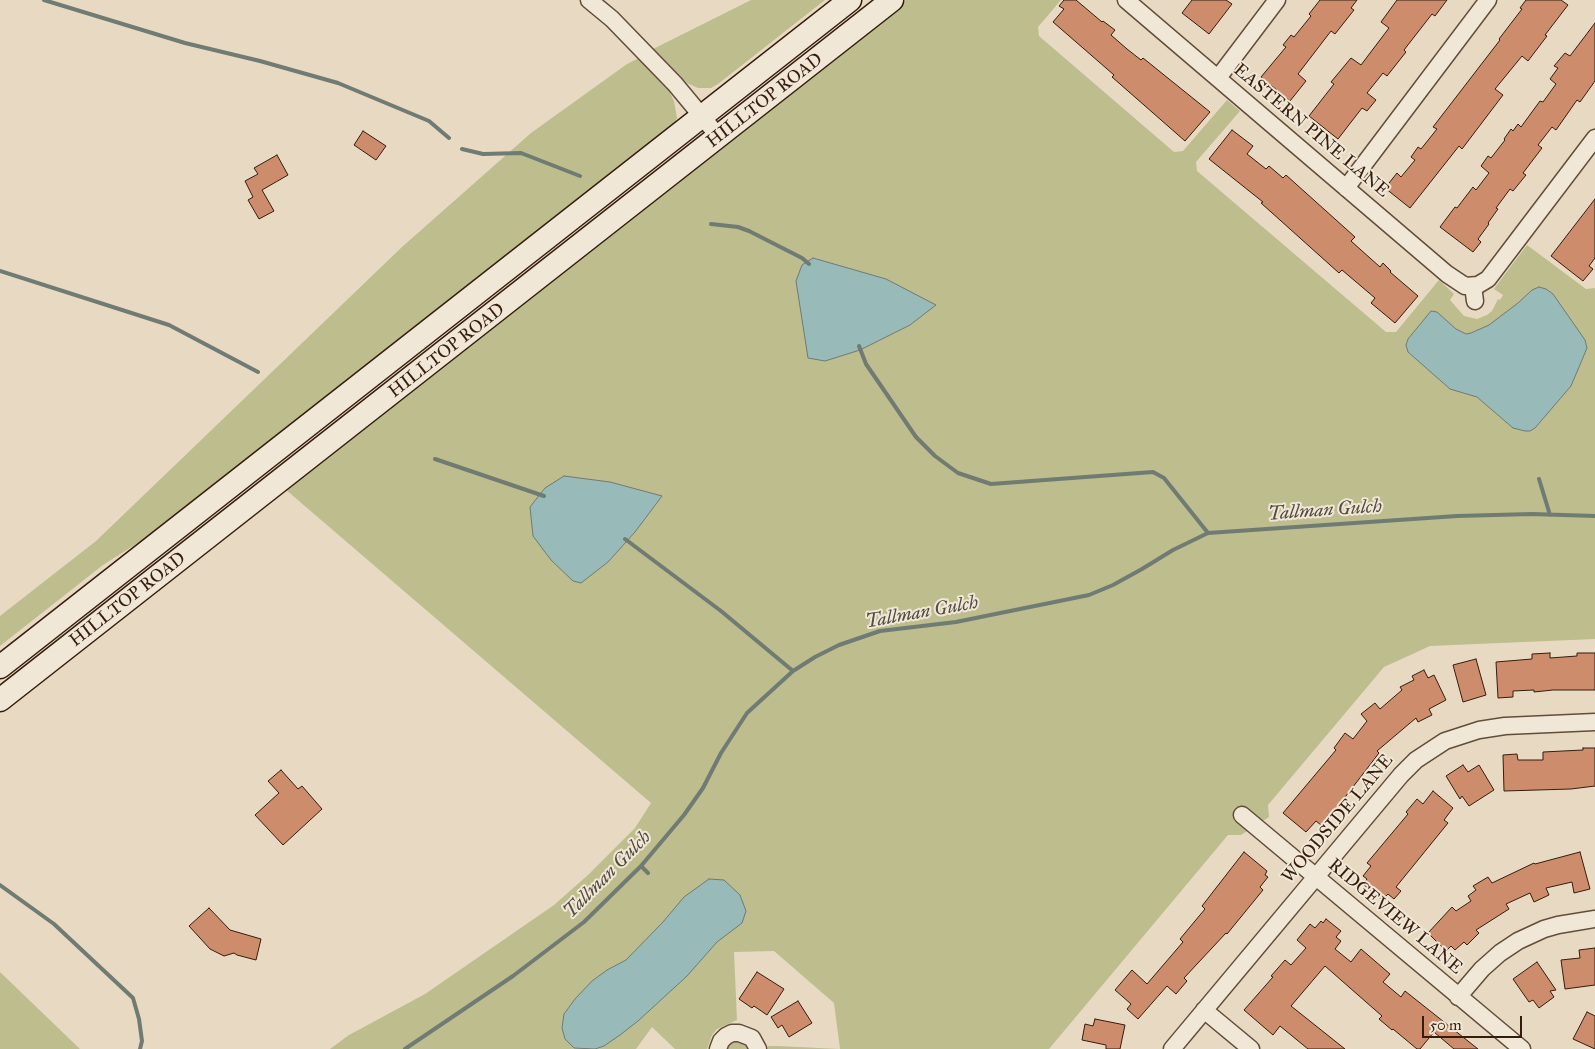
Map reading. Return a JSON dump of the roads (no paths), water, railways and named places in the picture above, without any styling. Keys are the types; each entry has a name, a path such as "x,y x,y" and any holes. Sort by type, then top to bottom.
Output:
{"main road":[{"name":"HILLTOP ROAD","path":"0,667 850,0"},
{"name":"HILLTOP ROAD","path":"0,700 892,0"}],"street":[{"path":"589,0 612,19 685,95 719,137"},
{"name":"EASTERN PINE LANE","path":"1126,0 1456,281 1474,293 1492,275 1595,138"},
{"path":"1218,78 1277,0"},
{"path":"1346,188 1488,0"},
{"name":"WOODSIDE LANE","path":"1172,1049 1408,766 1438,745 1462,735 1499,727 1595,722"},
{"name":"RIDGEVIEW LANE","path":"1242,815 1522,1049"},
{"path":"1458,997 1482,969 1500,953 1518,941 1558,925 1595,919"},
{"path":"1204,1010 1251,1049"},
{"path":"718,1049 721,1041 726,1036 739,1033 752,1038 758,1049"}],"water":[{"path":"813,258 886,279 936,305 910,325 860,350 825,361 808,358 796,281 802,265"},
{"path":"1539,287 1553,294 1585,340 1587,348 1571,386 1535,428 1530,431 1513,428 1477,397 1450,389 1408,352 1406,345 1408,339 1431,311 1437,312 1456,329 1466,334 1471,333 1489,325 1532,290"},
{"path":"564,476 610,482 662,496 635,532 608,562 581,583 573,581 551,560 533,536 530,507 545,488"},
{"path":"709,879 724,880 740,895 746,911 742,923 717,942 687,976 620,1035 604,1046 595,1049 574,1048 565,1039 562,1028 564,1014 575,999 592,981 626,960 684,897"}],"waterway":[{"path":"44,0 185,43 260,61 338,83 429,121 449,138"},
{"path":"462,149 483,154 521,153 580,176"},
{"path":"711,224 738,227 749,231 802,258 809,264"},
{"path":"0,271 169,325 258,372"},
{"path":"859,346 866,364 916,437 935,456 958,473 991,484 1153,472 1164,478 1208,533"},
{"path":"435,459 544,496"},
{"path":"1539,479 1550,515"},
{"name":"Tallman Gulch","path":"405,1049 513,976 584,922 641,866 684,815 703,788 721,753 747,713 793,671 839,645 880,631 956,622 1089,595 1113,585 1173,550 1208,533 1457,516 1532,514 1595,516"},
{"path":"625,539 721,611 793,671"},
{"path":"641,866 648,873"},
{"path":"0,885 54,924 133,998 139,1019 142,1041 140,1049"}]}
